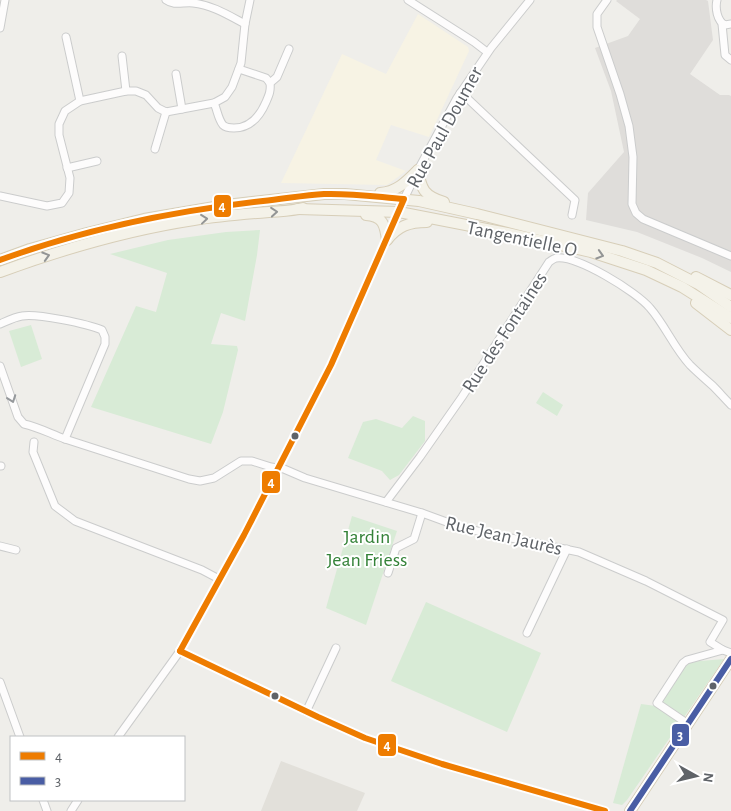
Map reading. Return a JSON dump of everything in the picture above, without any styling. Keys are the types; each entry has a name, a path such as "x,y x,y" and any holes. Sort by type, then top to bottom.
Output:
{"main road":[{"path":"0,260 30,249 144,219 226,206 324,194 388,193 400,186 418,170"},
{"path":"418,170 420,183 430,196 511,223"},
{"name":"Tangentielle O","path":"345,194 404,199 477,214 622,251 657,263 698,284 731,307"},
{"path":"0,272 73,247 103,239 195,220 298,209 318,205 395,206 404,199"},
{"path":"398,212 408,206 463,215 477,214"},
{"path":"298,209 375,216 383,224 387,240"},
{"name":"Tangentielle O","path":"298,209 398,212 507,233 590,252 646,270 664,278 731,318"},
{"path":"387,240 392,234 414,222 445,222"},
{"path":"657,263 712,284 731,295"},
{"path":"664,278 731,330"},
{"path":"630,811 731,659"}],"street":[{"path":"0,28 5,0"},
{"path":"166,0 171,4 192,3 211,6 246,24"},
{"path":"0,196 47,206 62,203 69,193 70,178 59,135 59,124 65,111 80,101 136,90 146,95 158,108 166,112 214,102 225,96 232,87 239,69 250,0"},
{"path":"408,0 487,52"},
{"name":"Rue Paul Doumer","path":"119,736 180,651 244,535 331,365 418,170 460,93 487,52 530,0"},
{"path":"607,0 597,14 597,27 629,126 633,158 632,204 636,213 643,219 731,256"},
{"path":"717,0 716,6 719,20 722,24 725,55 731,60"},
{"path":"722,24 731,24"},
{"path":"66,38 80,101"},
{"path":"270,83 277,77 289,49"},
{"path":"122,56 126,91"},
{"path":"214,102 222,124 226,127 241,127 250,124 261,113 271,90 270,83 266,78 239,69"},
{"path":"176,74 182,109"},
{"path":"460,93 575,200 572,215"},
{"path":"155,149 166,112"},
{"path":"67,168 97,161"},
{"name":"Rue des Fontaines","path":"386,502 462,397 549,262 557,258 582,264 596,270 626,288 646,303 660,320 677,349 731,405"},
{"path":"0,324 22,316 34,315 93,326 102,330 105,344 65,439"},
{"name":"Rue Jean Jaurès","path":"0,366 18,417 24,424 189,479 200,481 214,478 241,461 252,461 271,468 284,469 305,478 422,513 463,528 579,552 646,580 723,620 710,642 723,650"},
{"path":"34,442 33,452 55,506 75,521 180,561 219,579"},
{"path":"388,573 396,548 414,539 422,513"},
{"path":"0,546 16,550"},
{"path":"527,634 567,549"},
{"path":"306,712 336,648"},
{"path":"688,724 657,703 683,663 687,660 723,650 731,659"},
{"path":"180,651 364,738 442,764 605,811"},
{"path":"0,682 20,736"}],"shaded area":[{"path":"617,0 708,1 713,40 690,74 720,95 731,96 731,272 702,258 637,232 586,220 588,193 624,152 611,91 595,48 628,36 640,19"},
{"path":"418,14 468,47 469,51 429,137 391,125 376,160 406,171 387,185 281,183 342,54 386,74"},
{"path":"281,761 365,793 357,811 261,811"}],"green space":[{"path":"260,230 245,321 221,313 211,344 237,346 238,350 223,412 211,444 91,407 136,306 156,312 167,273 110,254 168,240 226,232"},
{"path":"31,325 42,359 21,367 9,331"},
{"path":"543,392 563,405 557,416 536,403"},
{"path":"413,416 425,421 425,441 399,475 390,480 382,471 348,458 363,422 376,419 402,428"},
{"name":"Jardin Jean Friess","path":"352,516 397,531 366,625 326,608"},
{"path":"426,602 541,653 507,732 391,681"},
{"path":"724,659 627,800 622,805 613,803 641,704 656,706 688,662"}],"transit line":[{"name":"4","path":"0,260 97,230 196,210 324,194 404,199 331,365 244,535 180,651"},
{"name":"4","path":"180,651 365,738 442,764 605,811"},
{"name":"3","path":"630,811 731,659"}]}
